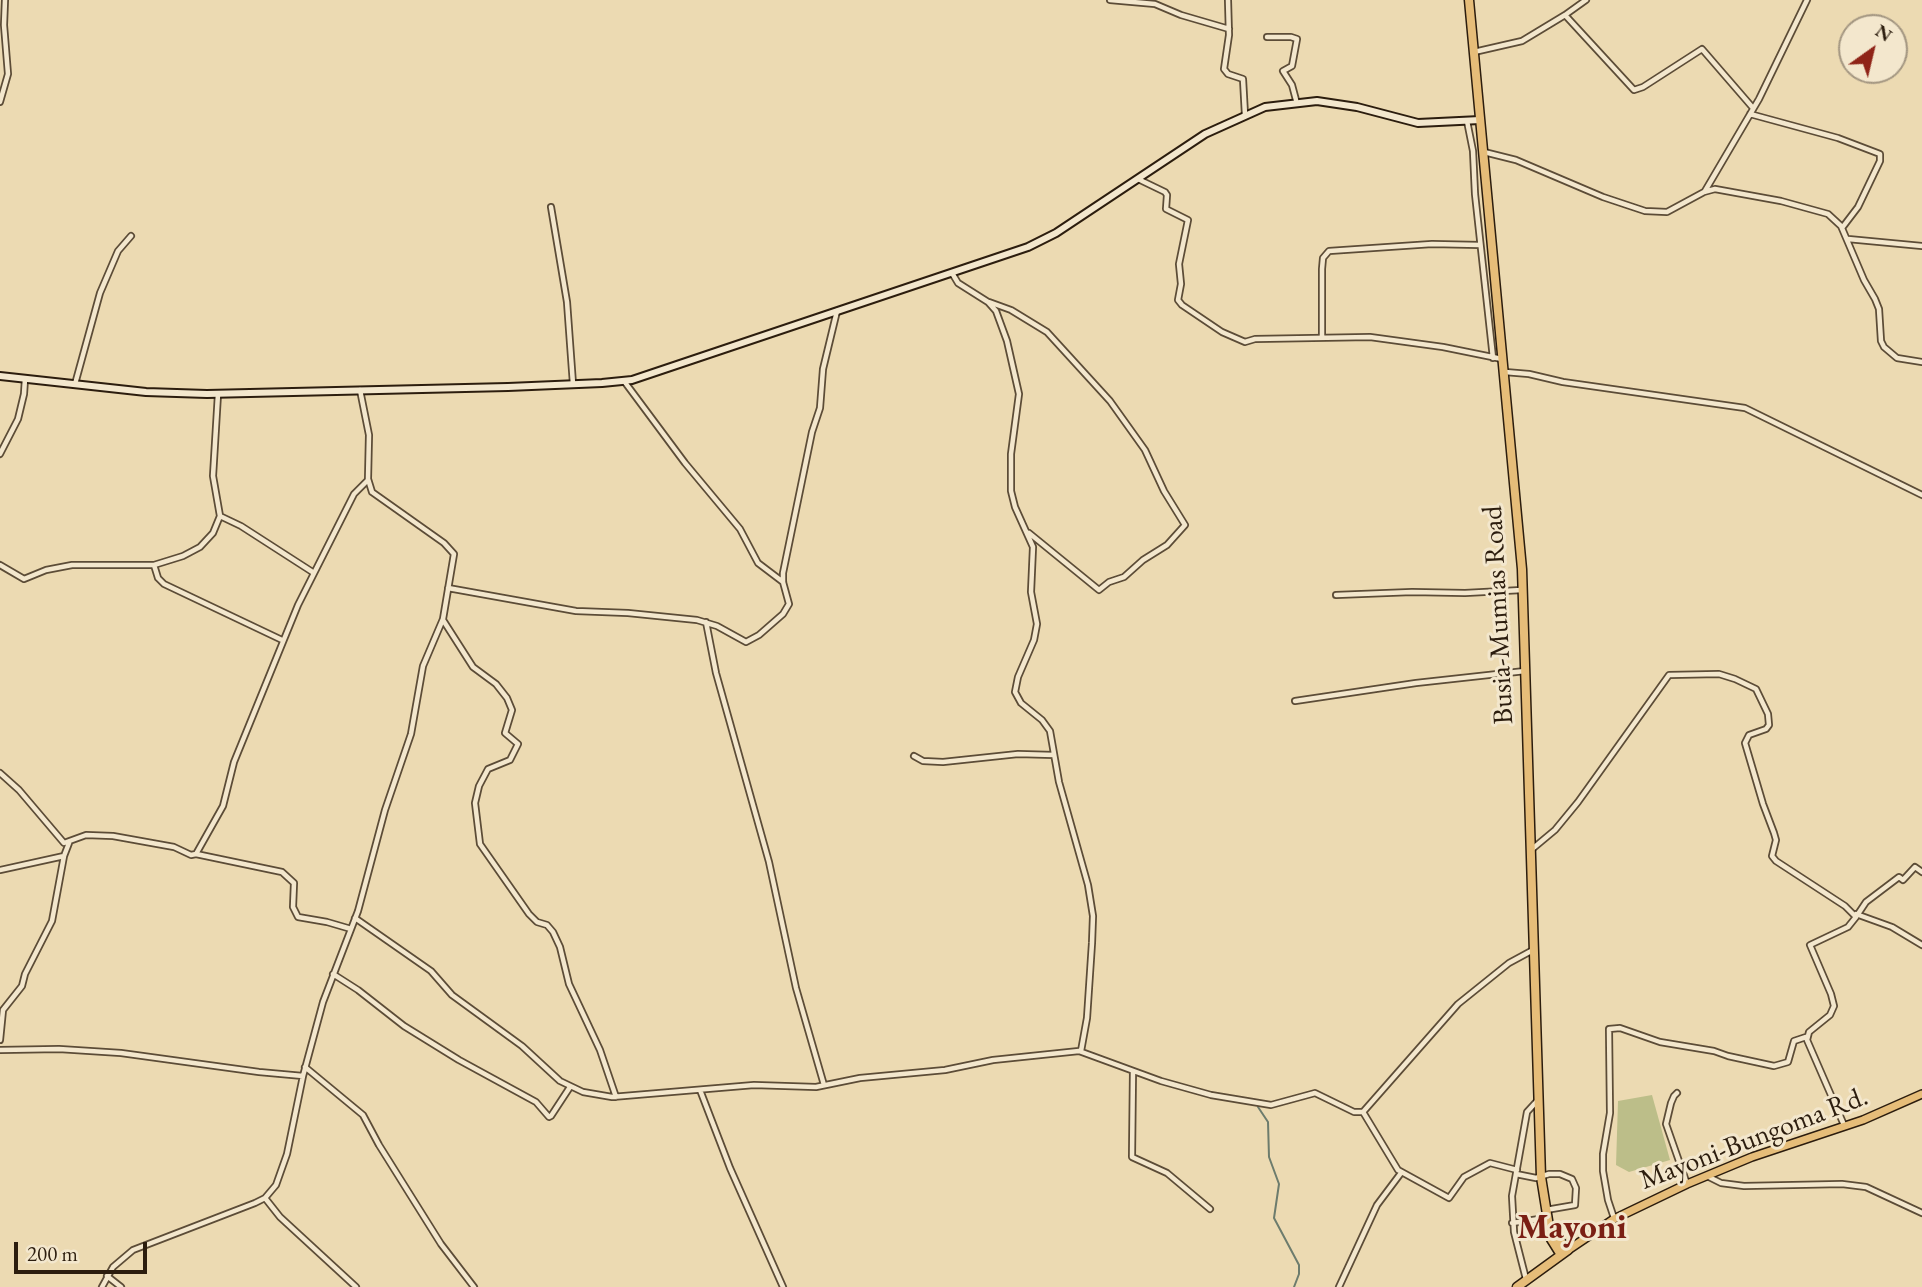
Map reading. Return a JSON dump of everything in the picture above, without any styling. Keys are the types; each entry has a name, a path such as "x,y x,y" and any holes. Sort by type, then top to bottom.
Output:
{"highway":[{"name":"Busia-Mumias Road","path":"1469,0 1523,589 1541,1177 1552,1243 1545,1266"},
{"name":"Busia-Mumias Road","path":"1549,1228 1564,1253"},
{"name":"Busia-Mumias Road","path":"1552,1243 1564,1253"},
{"path":"1517,1287 1564,1253"}],"main road":[{"name":"Mayoni-Bungoma Rd.","path":"1564,1253 1614,1219 1706,1175 1845,1126 1922,1094"}],"street":[{"path":"0,102 8,74 5,0"},
{"path":"1110,0 1155,4 1229,29"},
{"path":"1228,0 1229,29 1224,69 1228,74 1243,79 1245,115"},
{"path":"1474,53 1522,41 1586,0"},
{"path":"1704,192 1752,111 1807,0"},
{"path":"1565,15 1634,90 1702,49 1752,111 1880,154 1880,161 1858,207 1842,228"},
{"path":"1267,37 1297,39 1292,66 1283,71 1292,85 1296,100"},
{"path":"0,376 146,391 218,394 624,381 656,373 1042,241 1205,134 1273,105 1317,101 1357,107 1418,122 1480,120"},
{"path":"1467,121 1493,358"},
{"path":"1483,152 1516,160 1602,197 1645,211 1667,212 1704,192 1725,189 1805,206 1828,214 1842,228 1848,239 1877,304 1882,344 1897,358 1922,362"},
{"path":"1136,178 1165,192 1166,209 1188,220 1179,264 1181,284 1178,298 1182,305 1214,329 1241,341 1370,337 1443,347 1502,360"},
{"path":"1475,194 1487,193"},
{"path":"551,207 567,302 573,384"},
{"path":"75,384 100,293 118,251 131,236"},
{"path":"1848,239 1922,246"},
{"path":"1322,337 1322,269 1323,258 1329,251 1432,244 1480,245"},
{"path":"952,273 958,283 988,302 1011,310 1047,332 1110,401 1145,450 1164,491 1185,525 1167,545 1143,560 1124,577 1109,582 1099,590 1027,531"},
{"path":"988,302 998,314 1003,326 1019,394 1011,454 1011,494 1034,552 1031,592 1037,615 1037,629 1018,677 1015,692 1021,703 1049,727 1059,782 1085,870 1093,916 1087,1018 1081,1051"},
{"path":"449,588 576,611 628,613 706,622 750,641 775,622 788,606 789,599 783,582 807,457 820,408 823,369 837,311"},
{"path":"1504,372 1739,406 1922,495"},
{"path":"0,454 18,419 24,394 24,379"},
{"path":"624,381 685,463 740,529 758,563 783,582"},
{"path":"102,1287 123,1256 140,1246 265,1198 276,1185 287,1154 305,1067 333,974 355,918 385,810 411,734 424,660 443,619 453,551 374,494 369,479 369,435 360,389"},
{"path":"0,565 22,579 46,570 72,565 154,565 183,556 200,547 213,533 220,516 214,476 218,394"},
{"path":"196,854 223,806 234,762 282,640 354,494 369,479"},
{"path":"220,516 241,526 314,573"},
{"path":"154,565 158,578 164,584 282,640"},
{"path":"1336,595 1465,593 1523,589"},
{"path":"443,619 473,667 496,684 508,698 512,710 505,733 519,745 510,760 488,769 479,786 475,803 480,844 524,909 534,920 548,926 557,938 569,984 600,1050 616,1097"},
{"path":"706,622 716,673 769,862 796,988 825,1085"},
{"path":"1294,701 1416,683 1526,671"},
{"path":"1530,851 1555,830 1574,807 1669,676 1719,674 1756,689 1768,714 1769,727 1749,735 1745,742 1776,840 1772,856 1856,914 1892,927 1922,945"},
{"path":"914,756 923,761 943,762 1018,754 1054,755"},
{"path":"0,773 19,790 64,843 86,835 113,835 174,847 191,855 282,872 294,883 293,907 298,917 351,929"},
{"path":"0,1040 3,1010 22,986 25,974 54,916 64,856 69,842"},
{"path":"0,870 64,856"},
{"path":"1614,1219 1603,1171 1610,1113 1609,1029 1620,1028 1660,1042 1714,1051 1774,1066 1786,1063 1791,1058 1794,1041 1806,1037 1830,1015 1834,1006 1832,994 1810,945 1848,927 1855,921 1856,914 1866,902 1899,877 1903,880 1915,867 1922,872"},
{"path":"355,918 422,963 462,1004 513,1039 554,1077 570,1087 594,1095 616,1097 754,1085 825,1085 860,1078 944,1070 986,1060 1081,1051 1180,1087 1261,1104 1285,1102 1309,1093 1319,1093 1351,1111 1363,1112"},
{"path":"1363,1112 1458,1004 1509,962 1533,950"},
{"path":"333,974 404,1026 458,1060 536,1102 549,1116 570,1087"},
{"path":"1806,1037 1845,1126"},
{"path":"0,1050 59,1049 121,1053 303,1076"},
{"path":"305,1067 365,1117 379,1145 441,1244 474,1287"},
{"path":"1133,1071 1132,1157 1167,1173 1210,1209"},
{"path":"700,1090 730,1168 783,1287"},
{"path":"1677,1093 1671,1103 1666,1124 1687,1184"},
{"path":"1526,1280 1512,1223 1512,1196 1527,1112 1538,1100"},
{"path":"1363,1112 1401,1173 1449,1198 1464,1177 1490,1163 1532,1178 1554,1174 1572,1179 1576,1188 1576,1202 1573,1207 1512,1223"},
{"path":"1339,1287 1377,1205 1401,1173"},
{"path":"1706,1175 1721,1183 1744,1186 1842,1184 1866,1187 1922,1213"},
{"path":"265,1198 280,1217 356,1287"},
{"path":"107,1276 121,1287"}],"green space":[{"path":"1652,1095 1670,1160 1629,1172 1616,1165 1618,1101"}],"waterway":[{"path":"1258,1107 1268,1122 1269,1157 1279,1184 1274,1218 1299,1265 1294,1287"}],"district":[{"name":"Mayoni","path":"1572,1228"}]}
